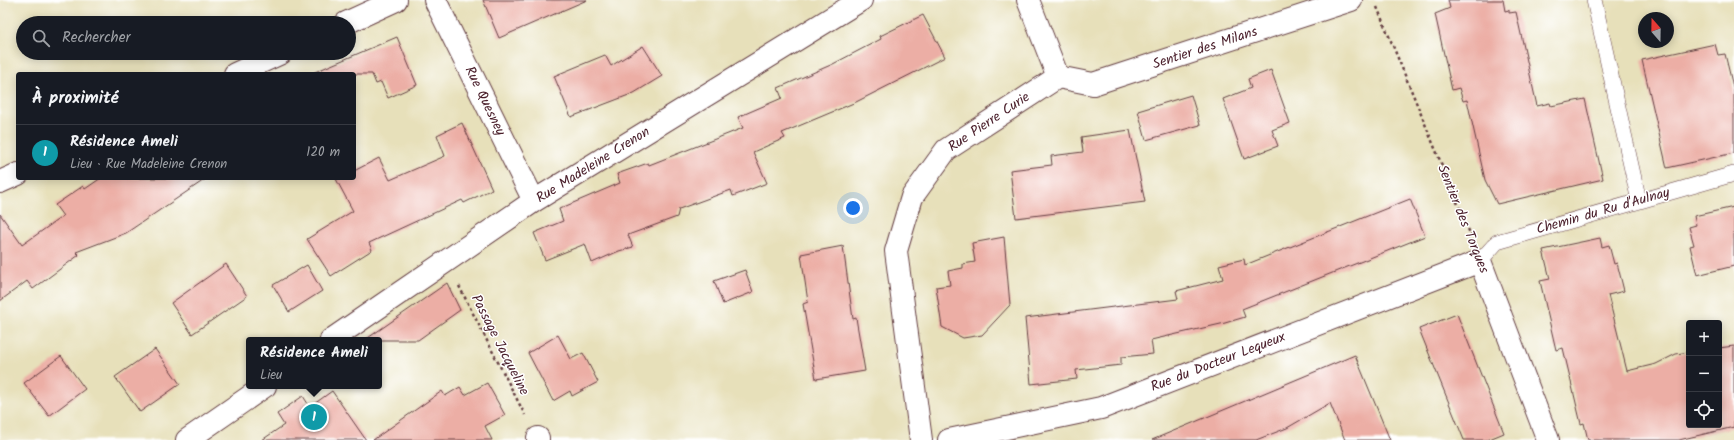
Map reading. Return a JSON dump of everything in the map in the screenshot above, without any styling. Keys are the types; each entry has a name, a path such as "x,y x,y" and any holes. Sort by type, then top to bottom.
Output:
{"street":[{"path":"356,18 396,0"},
{"name":"Rue Quesney","path":"435,0 534,201"},
{"name":"Rue Madeleine Crenon","path":"335,337 534,201 861,0"},
{"path":"1028,0 1058,77"},
{"name":"Sentier des Milans","path":"1058,77 1094,84 1351,0"},
{"path":"239,72 265,60"},
{"name":"Rue Pierre Curie","path":"921,440 896,251 912,197 946,150 1058,77"},
{"path":"0,182 16,175"},
{"name":"Rue du Docteur Lequeux","path":"949,440 1100,408 1480,260"},
{"name":"Sentier des Torques","path":"1480,260 1548,440"},
{"path":"187,440 261,389"}],"lane":[{"path":"1594,0 1639,201"},
{"name":"Chemin du Ru d'Aulnay","path":"1480,260 1497,242 1734,174"}],"path":[{"name":"Sentier des Torques","path":"1374,0 1480,260"},
{"name":"Passage Jacqueline","path":"445,261 538,439"}],"building":[{"path":"483,0 587,0 499,38"},
{"path":"1448,0 1503,0 1505,11 1509,10 1509,13 1516,12 1537,106 1550,103 1551,106 1585,99 1603,179 1497,204 1485,180 1467,100 1463,101 1459,88 1452,90 1435,14 1450,8"},
{"path":"923,15 945,57 856,102 782,133 785,138 753,152 767,183 733,196 731,190 679,209 677,217 628,235 633,247 619,251 592,263 585,244 545,260 534,233 563,221 559,209 620,183 617,174 648,163 649,165 743,128 738,117 782,98 778,88 833,64 881,39 880,36"},
{"path":"397,37 417,85 388,98 381,82 376,84 372,74 356,74 356,72 315,72 343,60 356,60 356,54"},
{"path":"1715,44 1718,55 1725,54 1734,91 1734,153 1667,168 1642,60"},
{"path":"643,46 662,76 634,93 571,117 554,76 605,55 611,66"},
{"path":"1271,70 1290,123 1272,130 1278,146 1244,159 1223,99 1251,88 1248,79"},
{"path":"1191,95 1200,125 1146,140 1138,111"},
{"path":"462,123 492,189 464,203 462,200 369,243 372,250 331,276 307,239 353,211 337,180 356,180 356,170 379,158 390,180 445,156 437,135"},
{"path":"1130,130 1145,202 1016,218 1010,170 1052,165 1051,156 1083,152 1081,137"},
{"path":"98,180 204,180 126,233 76,252 79,255 33,289 27,281 0,301 0,214 22,245 63,216 55,205 83,186 85,189"},
{"path":"1410,199 1425,236 1242,309 1245,317 1151,340 1153,354 1121,357 1121,365 1076,370 1077,379 1031,384 1025,318 1178,299 1176,291 1223,279 1219,265 1244,259 1245,265"},
{"path":"1734,207 1734,266 1697,275 1690,246 1694,245 1689,227 1696,225 1694,216"},
{"path":"1004,237 1010,305 982,335 963,338 942,327 936,287 950,285 948,271 963,268 963,264 975,262 972,243"},
{"path":"1600,238 1602,247 1609,245 1614,264 1617,263 1624,291 1608,295 1627,371 1656,364 1676,354 1686,352 1686,428 1722,428 1722,348 1734,346 1734,427 1679,440 1588,440 1584,423 1581,424 1563,348 1556,350 1540,281 1550,279 1543,250"},
{"path":"843,246 853,319 856,318 865,371 816,379 803,304 808,302 801,254"},
{"path":"226,264 247,296 192,334 171,303"},
{"path":"307,265 322,291 289,312 273,285"},
{"path":"745,270 753,292 723,304 714,281"},
{"path":"447,283 460,310 418,340 382,340 382,337 369,337"},
{"path":"1457,314 1504,433 1487,440 1464,440 1419,329"},
{"path":"558,335 571,359 583,353 598,382 572,396 570,391 553,401 528,353"},
{"path":"155,349 180,384 140,412 115,377"},
{"path":"1355,355 1390,440 1345,440 1330,403 1287,428 1256,440 1152,440"},
{"path":"61,356 85,389 49,416 24,383"},
{"path":"487,383 505,415 485,426 492,440 373,440 442,391 445,396 460,387 465,395"},
{"path":"332,391 366,440 262,440 284,425 277,414 303,396 310,407"}],"place":[{"name":"Résidence Ameli","path":"314,417"}]}
